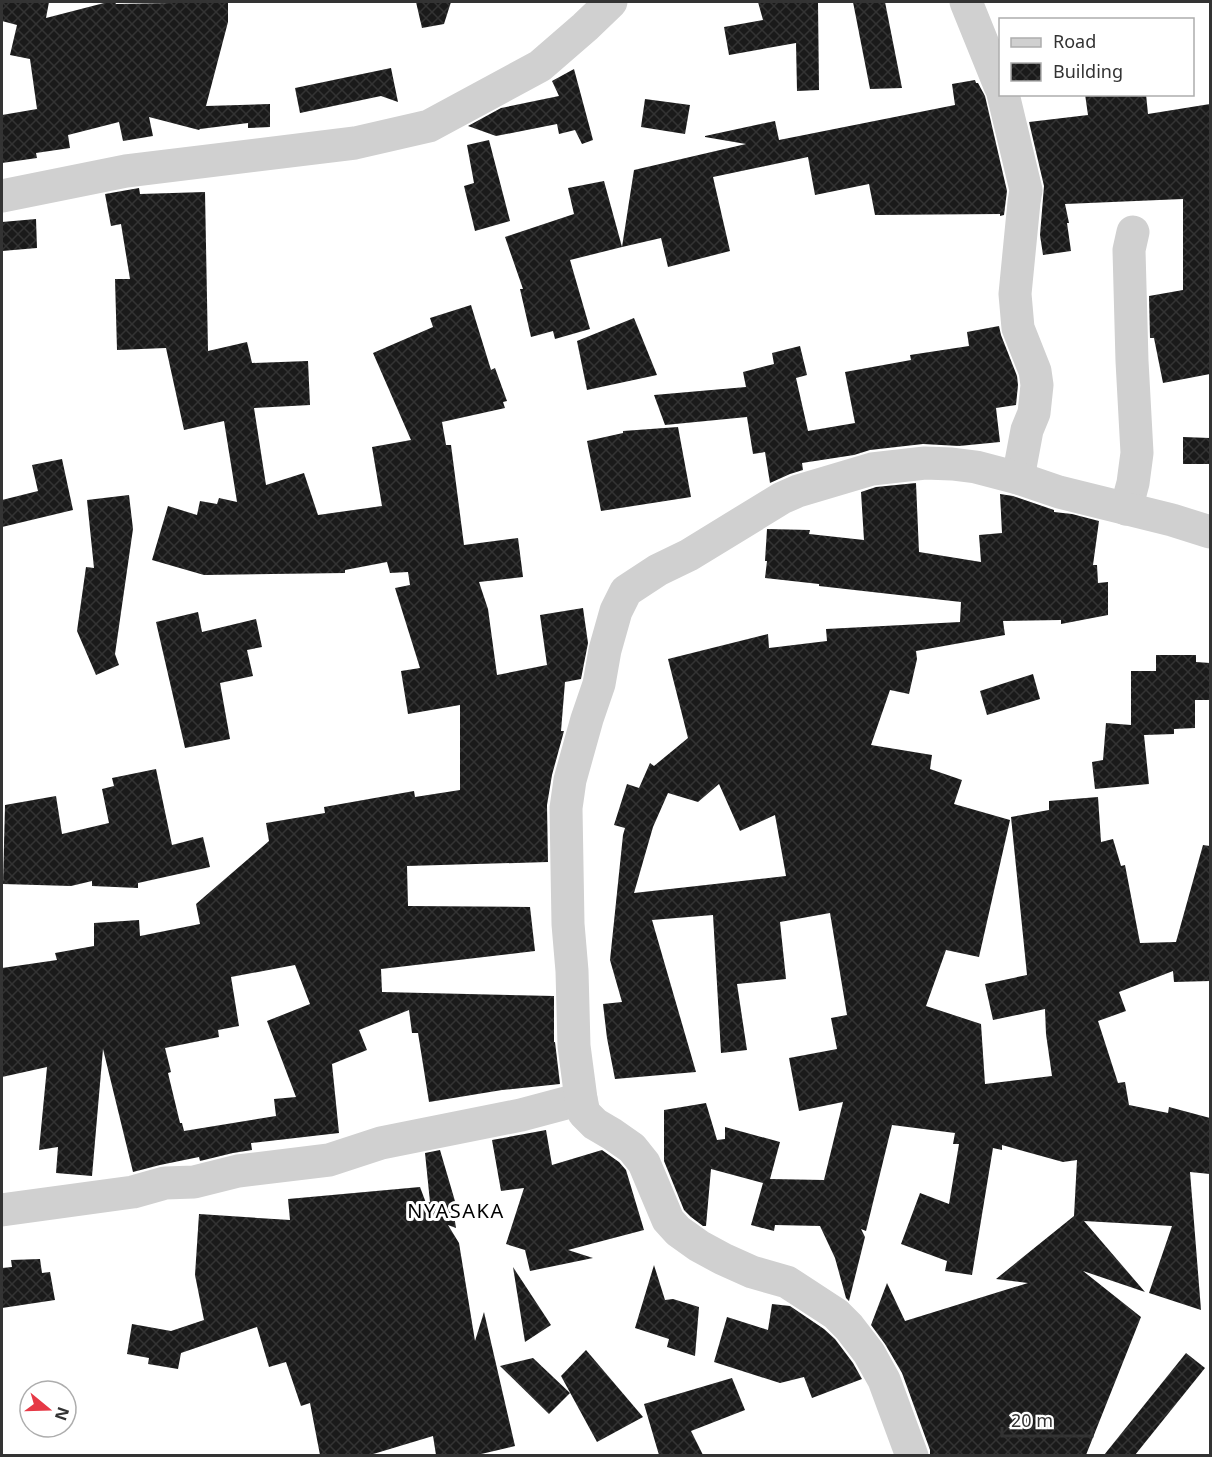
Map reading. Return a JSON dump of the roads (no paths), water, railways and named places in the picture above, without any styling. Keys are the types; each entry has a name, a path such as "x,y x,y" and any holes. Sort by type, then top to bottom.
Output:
{"street":[{"path":"2,196 126,171 356,143 429,126 540,66 611,2"},
{"path":"966,2 999,84"},
{"path":"1003,96 1026,190 1015,294 1018,328 1035,371 1037,386 1034,413 1027,430 1018,478"},
{"path":"1126,509 1134,483 1137,453 1129,250 1133,232"},
{"path":"912,1455 884,1380 869,1353 849,1327 836,1314 787,1282 752,1272 723,1260 678,1231 668,1220 645,1163 632,1148 595,1124 584,1113 574,1046 568,924 566,808 570,780 599,684 605,650 616,611 626,591 782,498 872,469 925,463 976,467 1059,492 1172,520 1210,532"},
{"path":"2,1210 133,1191 165,1183 194,1182 238,1171 329,1160 381,1143 521,1115 581,1099"}],"district":[{"name":"NYASAKA","path":"456,1210"}]}
